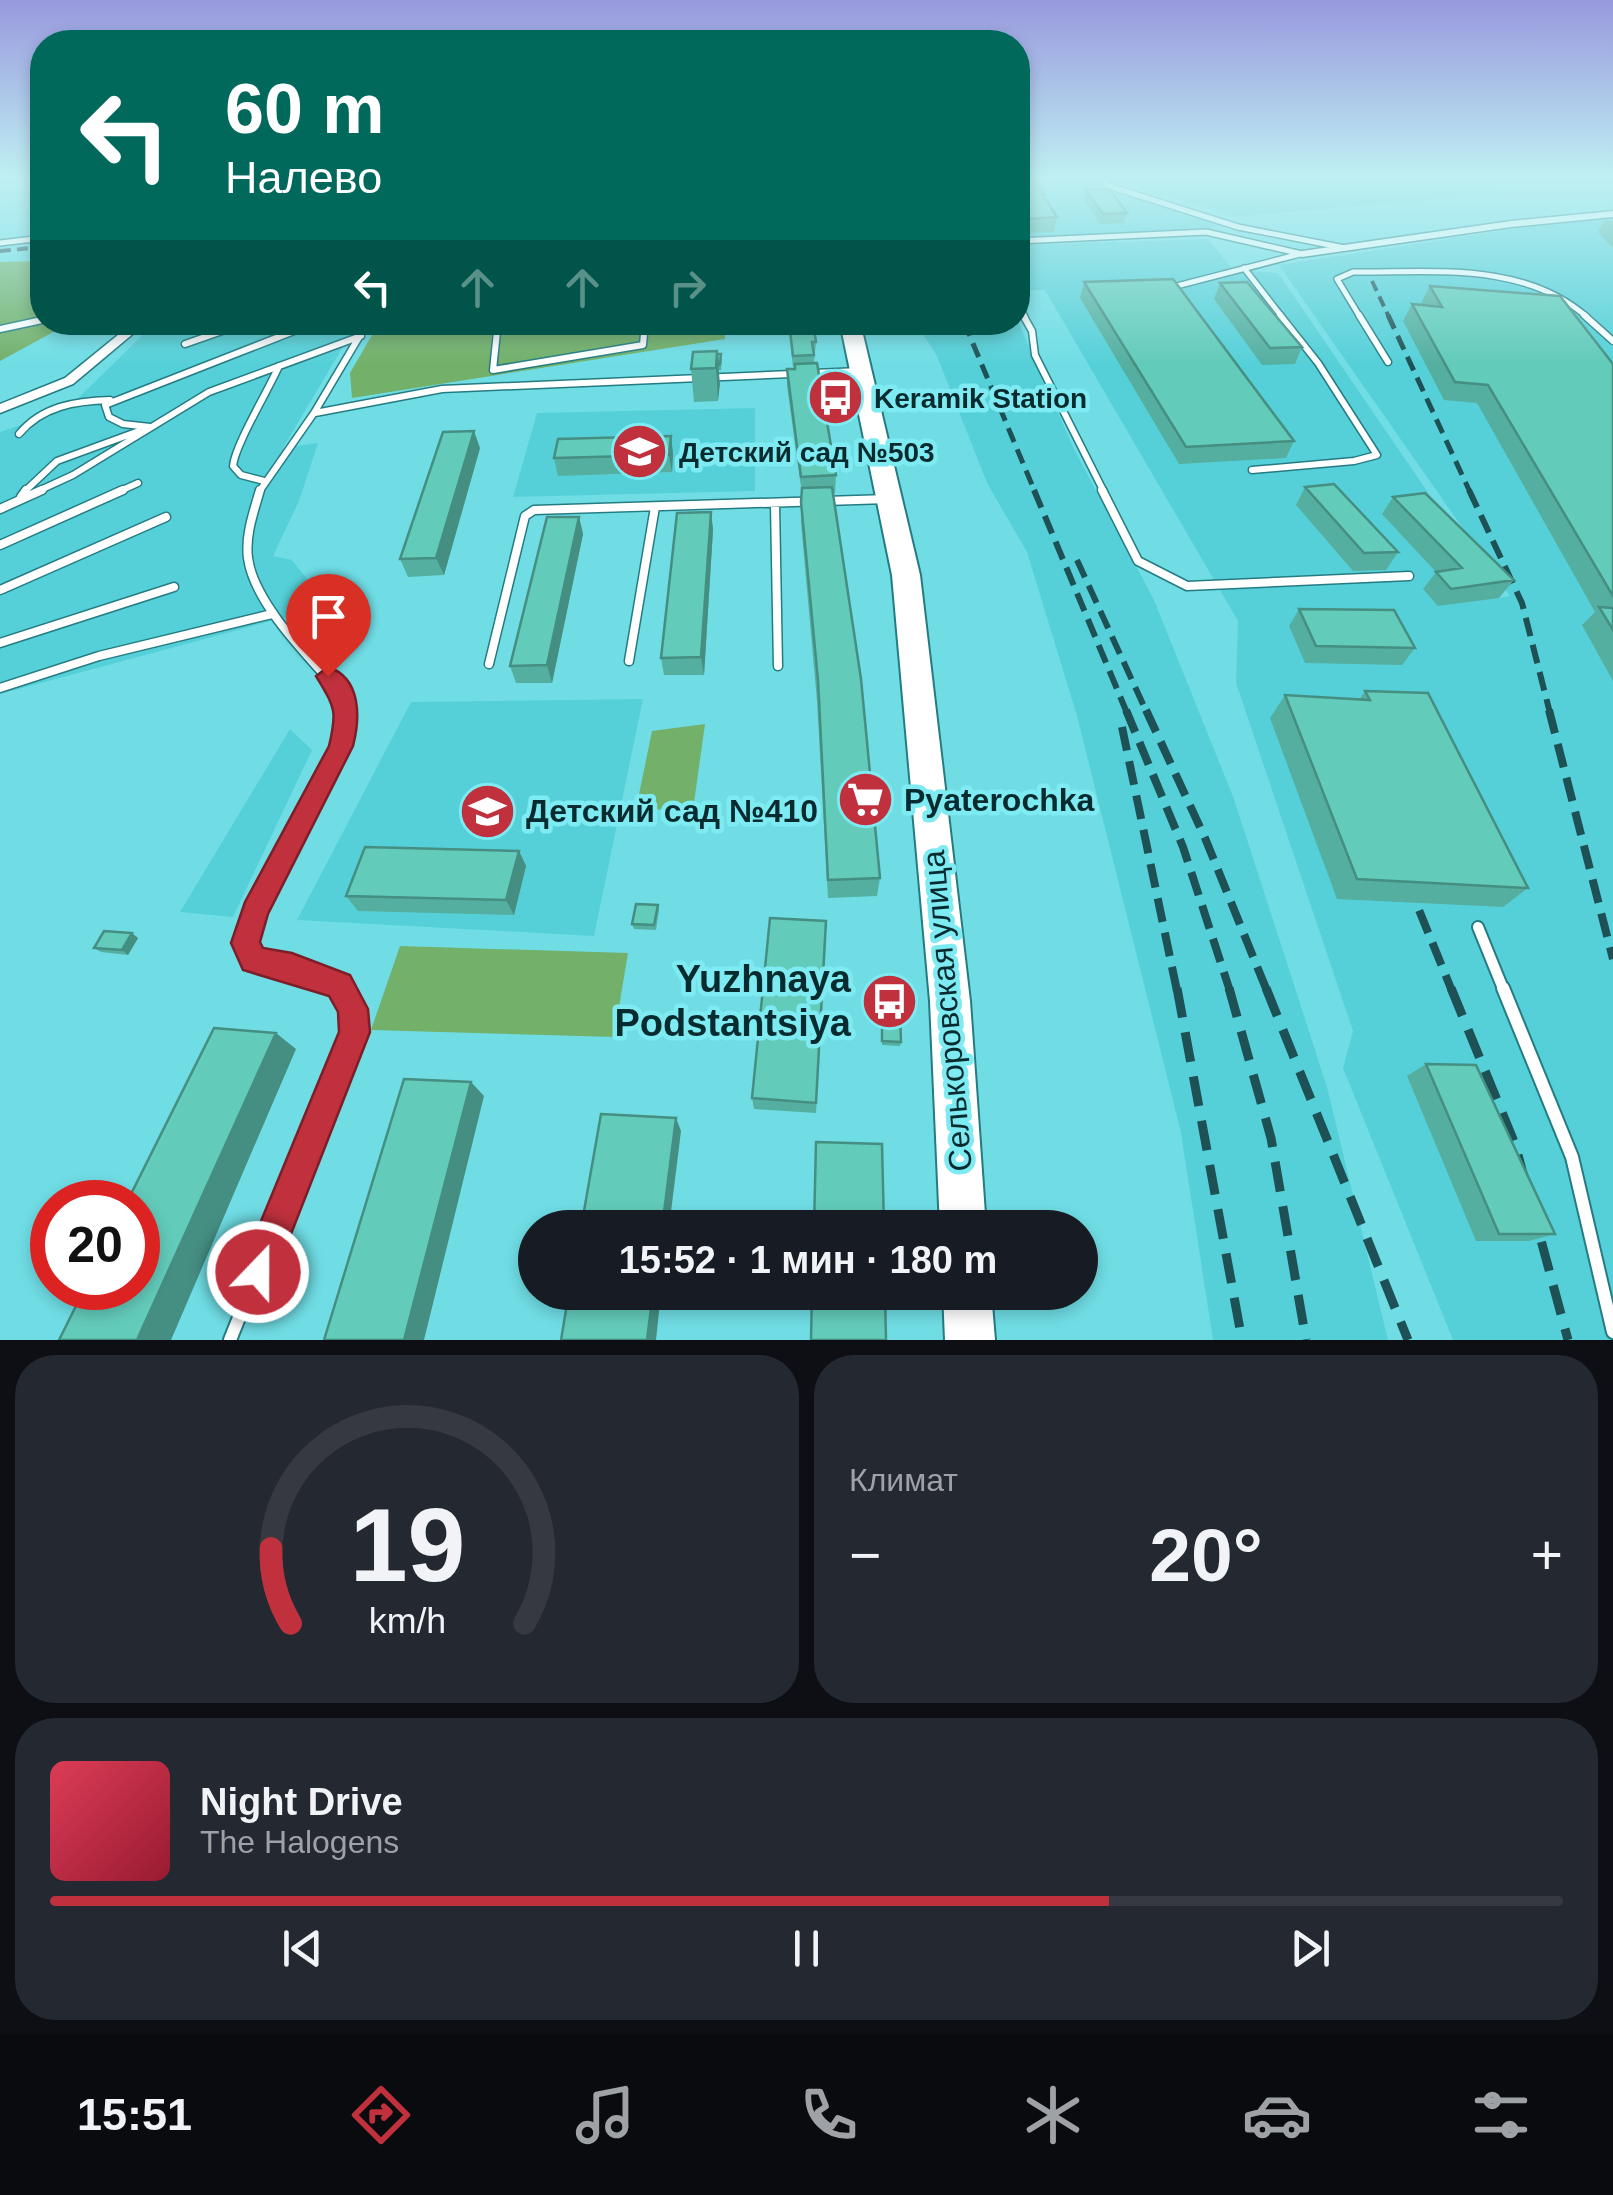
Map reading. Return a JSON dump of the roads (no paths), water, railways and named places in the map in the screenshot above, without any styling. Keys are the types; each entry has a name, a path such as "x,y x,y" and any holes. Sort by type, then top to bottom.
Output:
{"main road":[{"name":"Селькоровская улица","path":"853,335 906,575 946,962 962,1210"},
{"path":"968,1310 970,1340"}],"street":[{"path":"1302,254 1412,240"},
{"path":"0,409 68,381 126,335"}],"lane":[{"path":"0,242 26,240"},
{"path":"1239,240 1302,254"},
{"path":"1302,240 1346,248"},
{"path":"1154,288 1302,254"},
{"path":"1244,268 1318,364 1377,455 1354,461 1252,470"},
{"path":"1388,362 1337,279 1353,272 1480,275 1529,283 1560,296 1613,341"},
{"path":"0,329 30,323"},
{"path":"1030,327 1035,355 1086,460 1138,561 1151,571 1187,586 1409,576"},
{"path":"185,344 211,335"},
{"path":"18,434 24,426 55,410 110,400 282,335"},
{"path":"496,335 492,370 643,345 644,335"},
{"path":"0,509 73,475 209,392 361,336"},
{"path":"230,1340 354,1032 353,1009 340,985 254,960 245,943 255,912 341,746 348,719 344,697 272,614 248,560 250,526 264,481 314,414 361,336"},
{"path":"264,481 241,475 233,466 234,454 264,404 278,366"},
{"path":"314,414 442,389 860,371"},
{"path":"110,400 105,405 110,417 123,424 150,427"},
{"path":"20,499 36,473 60,458 150,427"},
{"path":"0,545 138,483"},
{"path":"489,664 525,516 534,510 888,499"},
{"path":"775,504 778,666"},
{"path":"629,662 655,507"},
{"path":"0,590 166,517"},
{"path":"0,643 174,587"},
{"path":"0,688 98,656 272,614"},
{"path":"1478,927 1572,1157 1613,1332"}],"railway":[{"path":"0,251 30,248"},
{"path":"1372,281 1389,317"},
{"path":"1388,315 1470,492"},
{"path":"969,335 1035,492"},
{"path":"1034,490 1127,713"},
{"path":"1469,490 1522,603 1550,713"},
{"path":"1077,560 1147,713"},
{"path":"1126,710 1183,847 1230,991"},
{"path":"1146,710 1205,838 1267,991"},
{"path":"1549,710 1613,959"},
{"path":"1122,727 1177,991"},
{"path":"1406,878 1452,991"},
{"path":"1177,988 1242,1340"},
{"path":"1229,988 1271,1138 1306,1340"},
{"path":"1266,988 1408,1340"},
{"path":"1451,988 1515,1144 1568,1340"}],"place":[{"name":"Keramik Station","path":"835,398"},
{"name":"Детский сад №503","path":"640,452"},
{"name":"Pyaterochka","path":"865,800"},
{"name":"Детский сад №410","path":"487,811"},
{"name":"Yuzhnaya Podstantsiya","path":"890,1001"}]}
